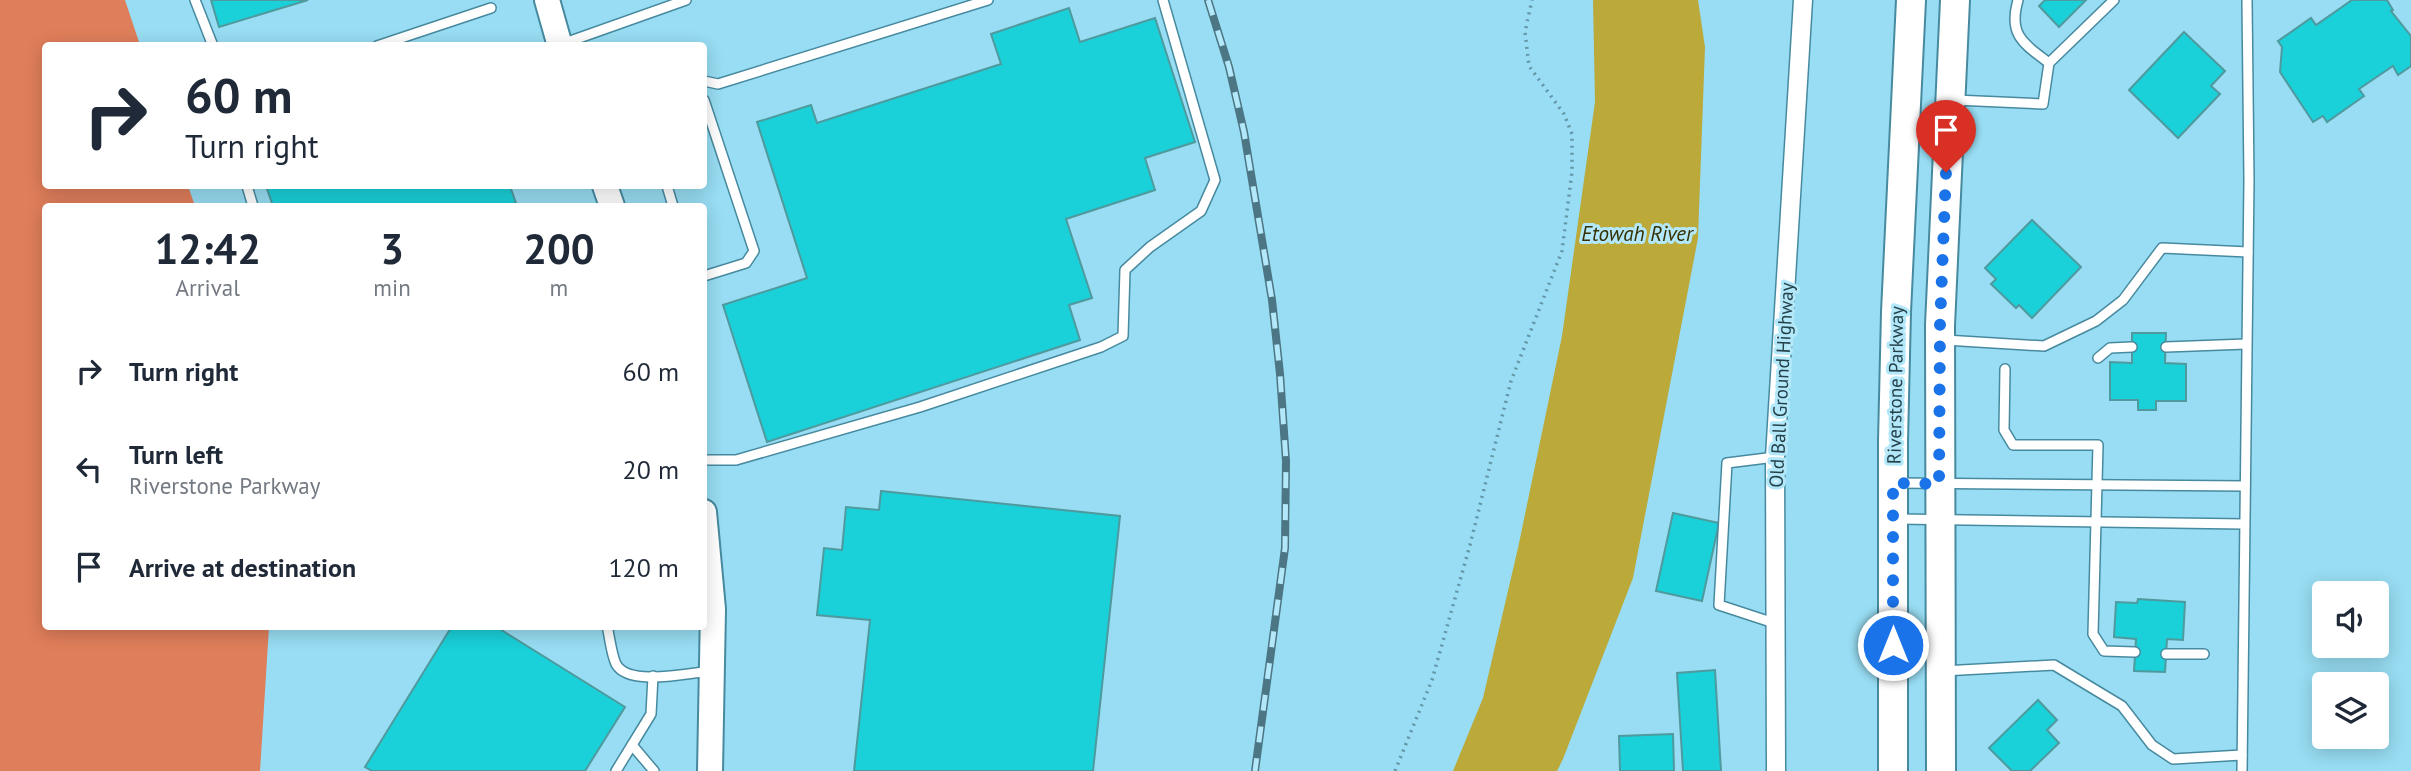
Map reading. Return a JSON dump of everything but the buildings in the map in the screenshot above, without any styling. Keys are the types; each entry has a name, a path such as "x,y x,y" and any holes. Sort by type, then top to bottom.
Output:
{"main road":[{"name":"Riverstone Parkway","path":"1893,771 1896,312 1911,0"},
{"path":"1941,771 1940,340 1955,0"}],"street":[{"path":"547,0 559,42"},
{"name":"Old Ball Ground Highway","path":"1776,771 1775,457 1803,0"},
{"path":"707,544 713,609 710,771"}],"lane":[{"path":"195,0 211,42"},
{"path":"568,42 686,0"},
{"path":"707,82 718,84 988,0"},
{"path":"707,460 736,460 920,407 1101,348 1123,336 1125,270 1150,247 1201,211 1215,180 1163,0"},
{"path":"2018,0 2014,17 2016,32 2024,43 2049,63"},
{"path":"1950,99 2043,104 2049,63 2115,0"},
{"path":"2242,771 2248,252 2247,0"},
{"path":"389,42 491,8"},
{"path":"707,109 754,251 746,262 707,275"},
{"path":"1940,340 2044,345 2096,321 2123,300 2162,248 2248,252"},
{"path":"2166,347 2246,344"},
{"path":"2098,358 2110,348 2132,347"},
{"path":"2005,369 2004,430 2013,445 2098,445 2093,634 2104,651 2135,652"},
{"path":"1774,623 1719,605 1727,463 1775,457"},
{"path":"1893,483 2244,486"},
{"path":"1893,519 2244,524"},
{"path":"608,630 615,663 632,676 712,671"},
{"path":"2165,654 2204,654"},
{"path":"1940,671 2054,665 2122,706 2152,745 2173,759 2242,755"},
{"path":"616,771 651,714 653,676"},
{"path":"632,745 654,771"}],"path":[{"path":"1395,771 1432,681 1470,545 1511,381 1562,251 1573,172 1572,134 1564,114 1529,66 1525,32 1532,0"}],"shaded area":[{"path":"0,0 125,0 139,42 42,42 42,189 189,189 194,203 42,203 42,630 269,630 260,771 0,771"}],"water":[{"name":"Etowah River","path":"1593,0 1698,0 1705,47 1698,238 1633,578 1563,759 1557,771 1453,771 1483,698 1518,548 1562,336 1595,102"}],"railway":[{"path":"1208,0 1229,67 1244,132 1272,300 1286,461 1285,548 1255,771"}],"route":[{"path":"1893,645 1893,483 1939,484 1940,325 1946,172"}]}
